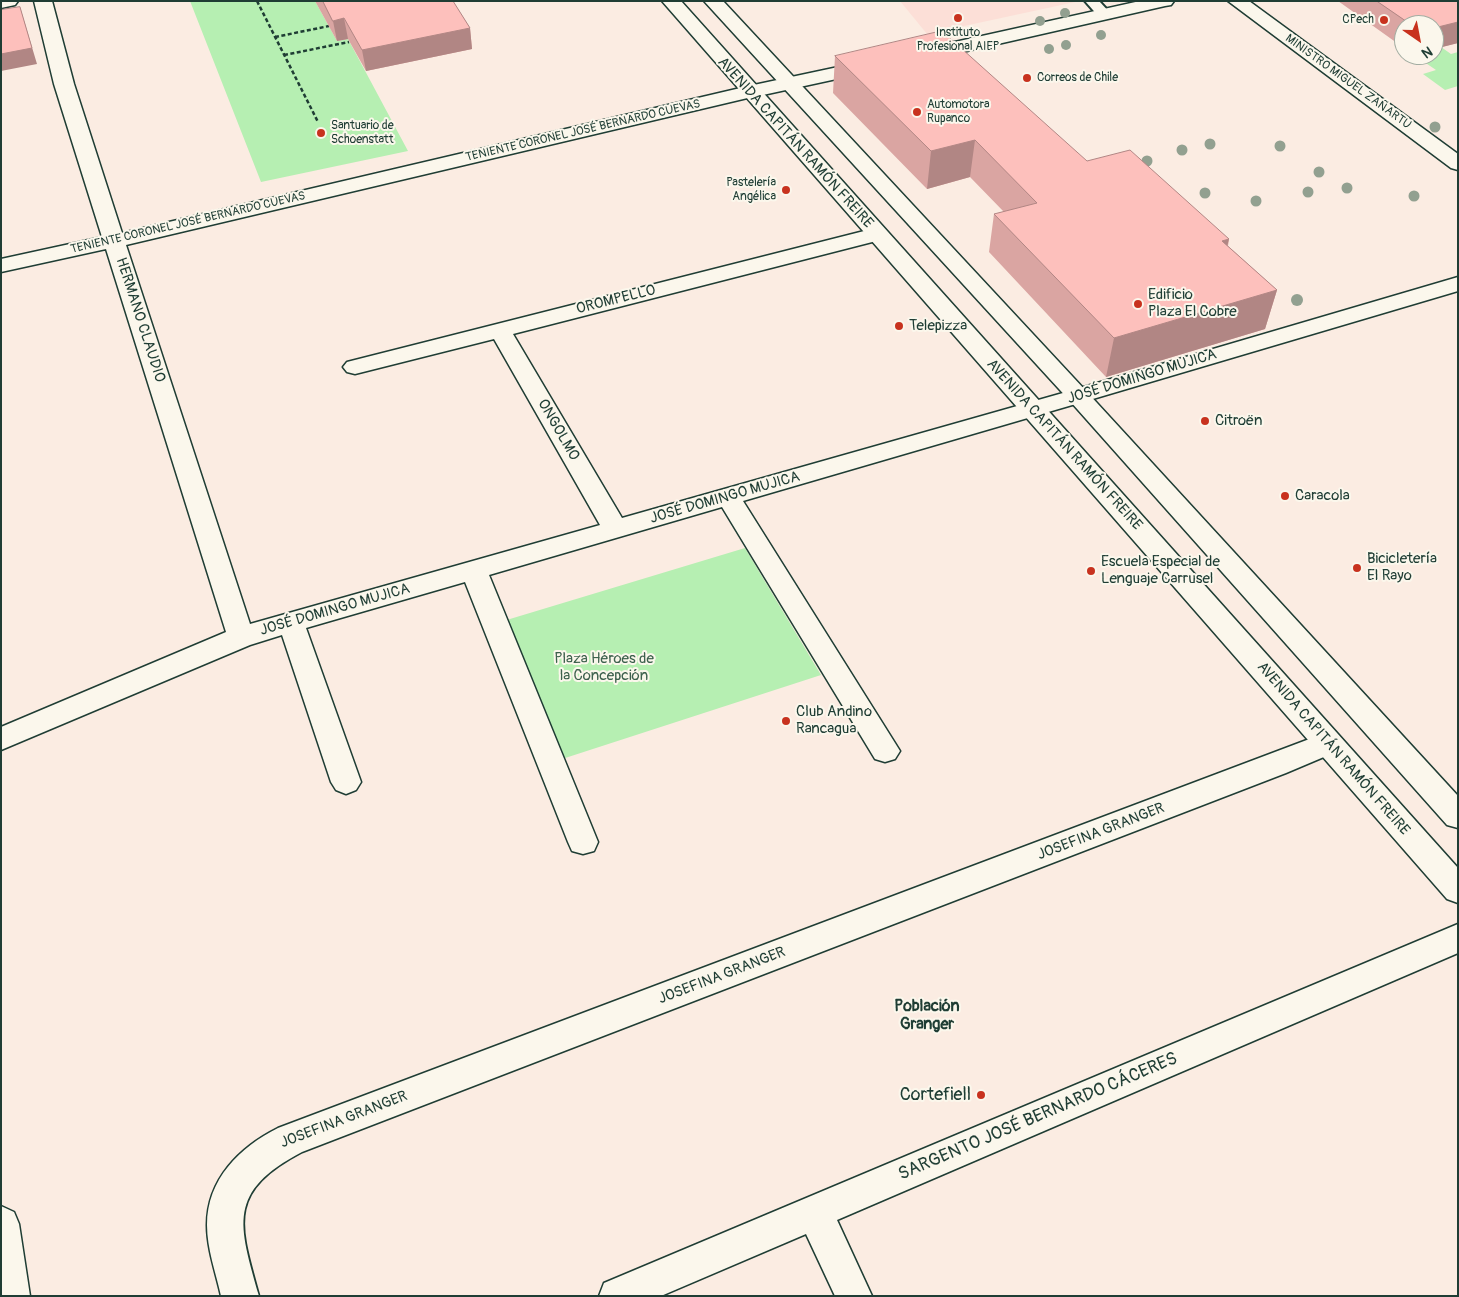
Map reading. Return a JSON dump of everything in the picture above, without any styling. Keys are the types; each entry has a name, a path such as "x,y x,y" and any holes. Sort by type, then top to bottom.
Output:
{"street":[{"path":"1,3 9,1"},
{"name":"HERMANO CLAUDIO","path":"43,1 64,84 241,637"},
{"name":"AVENIDA CAPITÁN RAMÓN FREIRE","path":"670,1 1458,890"},
{"path":"713,1 1078,396 1458,816"},
{"path":"905,59 1165,1"},
{"name":"MINISTRO MIGUEL ZAÑARTU","path":"1237,1 1458,164"},
{"name":"TENIENTE CORONEL JOSÉ BERNARDO CUEVAS","path":"1,266 749,92 886,63"},
{"name":"OROMPELLO","path":"355,367 876,234"},
{"name":"JOSÉ DOMINGO MUJICA","path":"1,739 241,637 1078,396 1458,284"},
{"name":"ONGOLMO","path":"500,330 615,529"},
{"path":"728,497 885,751"},
{"path":"474,570 583,842"},
{"path":"290,623 346,782"},
{"name":"JOSEFINA GRANGER","path":"240,1296 227,1241 225,1221 228,1200 238,1181 252,1164 270,1150 309,1133 1267,769 1328,743"},
{"name":"SARGENTO JOSÉ BERNARDO CÁCERES","path":"617,1296 1458,938"},
{"path":"814,1212 854,1296"},
{"path":"1,1224 11,1296"}],"lane":[{"path":"1092,1 1105,15"}],"path":[{"path":"257,1 318,122"},
{"path":"276,37 329,26"},
{"path":"284,55 349,42"}],"shaded area":[{"name":"Instituto Profesional AIEP","path":"900,1 1080,1 927,34"}],"green space":[{"path":"190,1 315,1 337,41 348,39 408,151 261,182"},
{"path":"1444,49 1451,54 1458,52 1458,86 1445,90 1423,74 1436,70 1429,65 1444,65"},
{"name":"Plaza Héroes de la Concepción","path":"745,548 821,675 559,760 500,622"}],"building":[{"path":"323,1 453,1 470,28 362,50 344,18 333,21"},
{"path":"1377,1 1458,1 1458,22 1444,26 1444,15 1397,15"},
{"path":"20,7 32,48 1,54 1,10"},
{"path":"942,31 1087,161 1130,150 1229,239 1222,241 1277,290 1114,338 994,214 1037,203 975,140 931,151 835,56"}],"place":[{"name":"Instituto Profesional AIEP","path":"958,18"},
{"name":"CPech","path":"1384,20"},
{"name":"Correos de Chile","path":"1027,78"},
{"name":"Automotora Rupanco","path":"917,112"},
{"name":"Santuario de Schoenstatt","path":"321,133"},
{"name":"Pastelería Angélica","path":"786,190"},
{"name":"Edificio Plaza El Cobre","path":"1138,304"},
{"name":"Telepizza","path":"899,326"},
{"name":"Citroën","path":"1205,421"},
{"name":"Caracola","path":"1285,496"},
{"name":"Bicicletería El Rayo","path":"1357,568"},
{"name":"Escuela Especial de Lenguaje Carrusel","path":"1091,571"},
{"name":"Club Andino Rancagua","path":"786,721"},
{"name":"Cortefiell","path":"981,1095"}],"district":[{"name":"Población Granger","path":"927,1016"}]}
